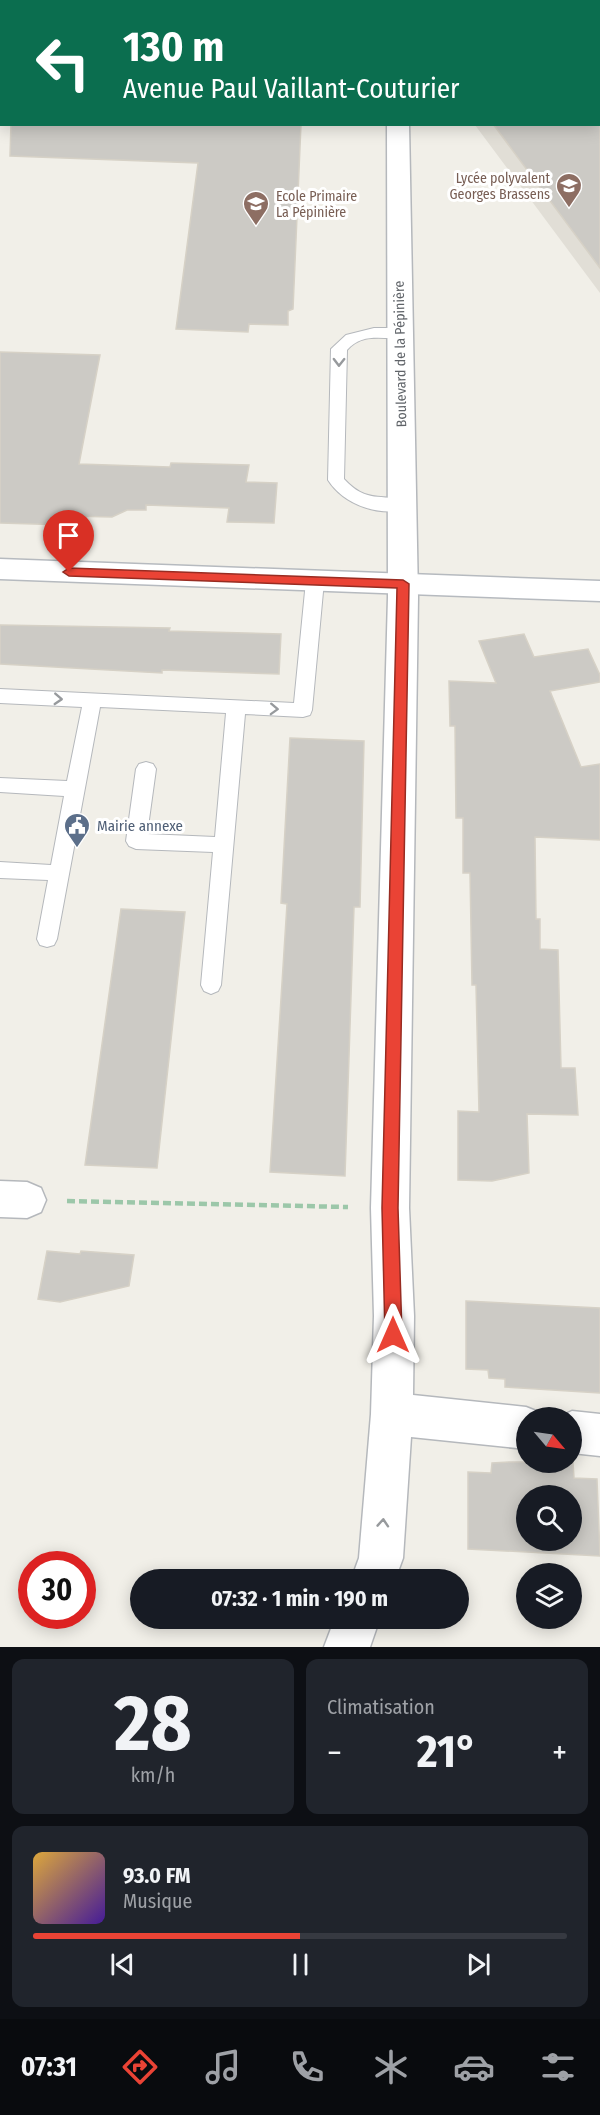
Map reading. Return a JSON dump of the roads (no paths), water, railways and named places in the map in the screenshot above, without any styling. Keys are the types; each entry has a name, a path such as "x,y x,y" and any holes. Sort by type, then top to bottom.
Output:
{"street":[{"name":"Boulevard de la Pépinière","path":"377,1569 381,1558 392,1414 394,1316 390,1208 403,584 398,126"},
{"path":"0,569 600,591"},
{"path":"392,1414 516,1427"},
{"path":"582,1433 600,1435"},
{"path":"347,1647 354,1629"}],"lane":[{"path":"400,333 370,332 347,339 339,349 336,480 348,494 364,503 402,505"},
{"path":"0,696 303,710 315,580"},
{"path":"47,939 92,700"},
{"path":"211,985 236,707"},
{"path":"146,769 136,841 224,845"},
{"path":"0,785 75,789"},
{"path":"0,870 60,873"}],"place":[{"name":"Lycée polyvalent Georges Brassens","path":"569,209"},
{"name":"Ecole Primaire La Pépinière","path":"256,227"},
{"name":"Mairie annexe","path":"77,849"}]}
